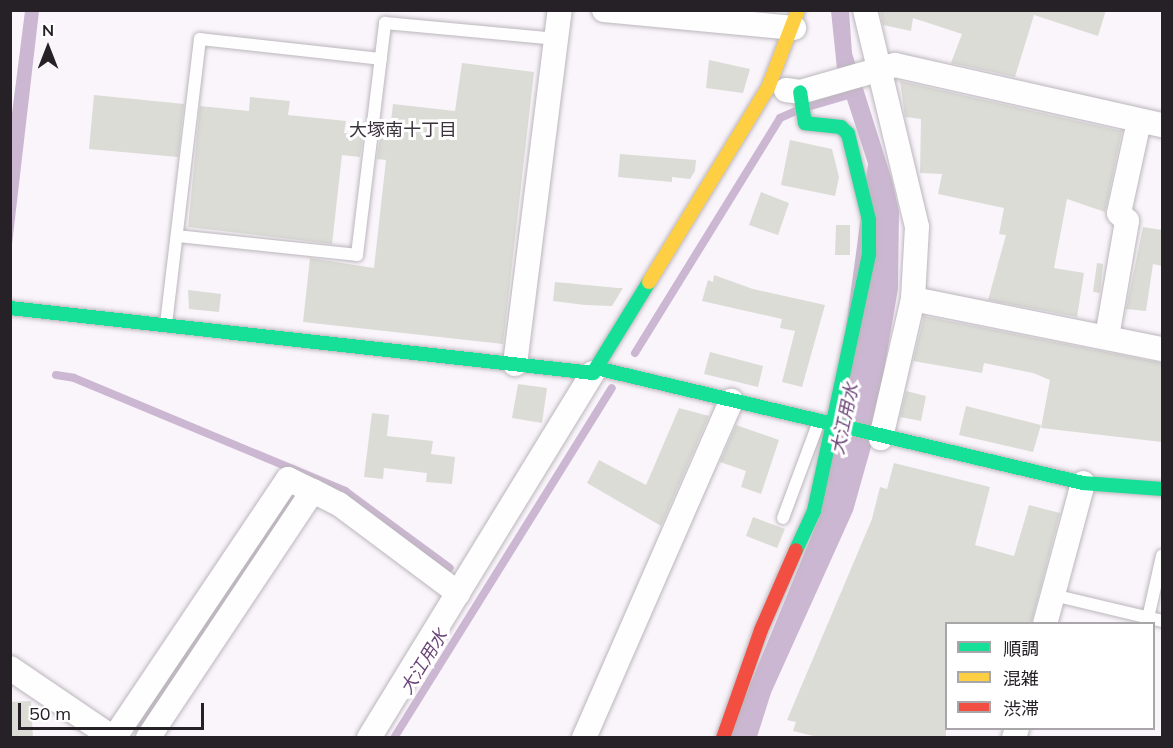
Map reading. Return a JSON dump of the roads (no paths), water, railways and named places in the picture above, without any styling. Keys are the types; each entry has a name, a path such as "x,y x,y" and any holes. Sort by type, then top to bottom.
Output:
{"street":[{"path":"515,364 560,10"},
{"path":"369,738 768,88 796,19 604,10"},
{"path":"865,10 874,71 913,200 918,266 913,299 879,437"},
{"path":"768,88 800,96 832,83 895,65 1162,125"},
{"path":"723,738 761,630 814,511 836,428 866,282 869,220 848,134 841,127 805,123 800,96"},
{"path":"1107,337 1127,221 1119,213 1139,121"},
{"path":"913,299 1162,348"},
{"path":"10,308 515,364 594,370 731,400 836,428 1083,483 1162,489"},
{"path":"584,738 731,400"},
{"path":"10,668 114,738 288,479 339,504 458,593"},
{"path":"1046,622 1083,483"},
{"path":"148,738 313,491"}],"lane":[{"path":"177,236 357,255 385,23 556,39"},
{"path":"166,325 200,39 381,59"},
{"path":"783,518 818,423"},
{"path":"1148,618 1162,556"},
{"path":"1053,595 1162,621"}],"water":[{"path":"25,11 39,11 11,253 10,129"},
{"path":"831,11 849,11 852,53 892,180 899,211 898,289 871,447 853,511 771,693 757,737 728,738 821,513 868,164 837,69"}],"waterway":[{"name":"大江用水","path":"811,106 852,94"},
{"name":"大江用水","path":"635,353 780,118 796,111"},
{"path":"56,375 74,378 345,491 450,568"},
{"name":"大江用水","path":"394,738 612,388"},
{"path":"139,726 295,495"}],"district":[{"name":"大塚南十丁目","path":"403,130"}]}
